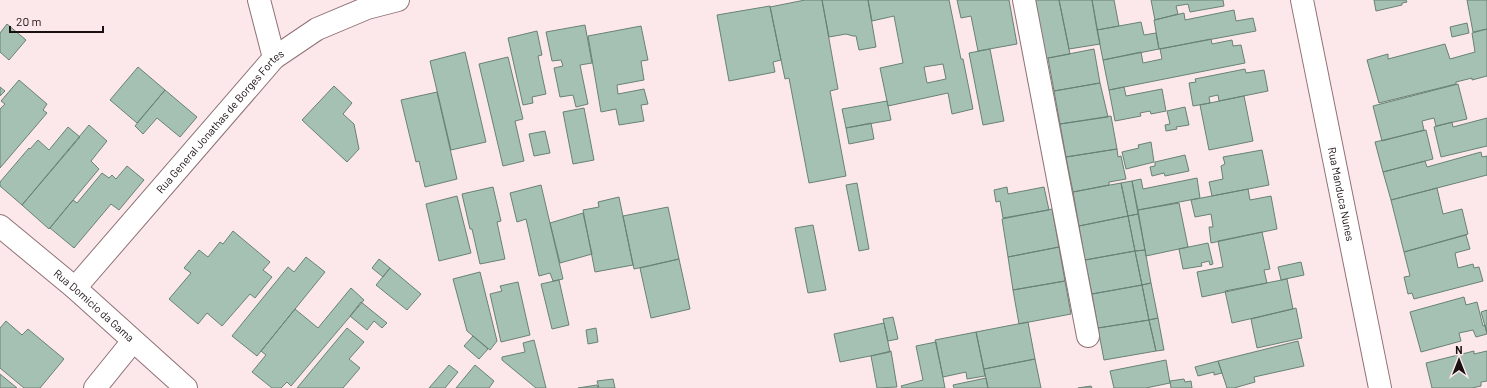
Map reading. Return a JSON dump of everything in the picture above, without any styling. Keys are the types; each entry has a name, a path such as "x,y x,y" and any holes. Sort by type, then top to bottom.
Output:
{"street":[{"path":"259,0 274,58"},
{"name":"Rua General Jonathas de Borges Fortes","path":"75,288 274,58 317,29 367,8 398,0"},
{"path":"1024,0 1088,336"},
{"name":"Rua Manduca Nunes","path":"1302,0 1380,388"},
{"name":"Rua Domicio da Gama","path":"0,226 75,288 186,388"},
{"path":"95,388 133,341"}],"building":[{"path":"805,0 822,0 838,89 830,91 846,176 809,183 789,78 785,79 770,7"},
{"path":"822,0 868,0 876,47 859,50 856,36 846,34 829,37"},
{"path":"868,0 949,0 973,109 952,114 948,93 888,106 880,68 903,63 894,16 872,21","holes":["943,64 946,79 927,83 924,67"]},
{"path":"957,0 1009,0 1017,44 978,51 971,16 961,18"},
{"path":"1032,0 1059,0 1070,54 1043,59"},
{"path":"1059,0 1092,0 1100,44 1069,49"},
{"path":"1092,0 1114,0 1119,26 1097,30"},
{"path":"1151,0 1223,0 1224,6 1190,12 1188,4 1176,6 1178,14 1155,20"},
{"path":"1374,0 1406,0 1407,2 1402,3 1402,5 1376,11"},
{"path":"1467,0 1487,0 1487,29 1473,32"},
{"path":"770,6 781,60 773,62 775,72 729,81 717,15"},
{"path":"1234,10 1236,21 1253,18 1256,31 1159,49 1154,20 1184,13 1185,20"},
{"path":"1141,22 1144,35 1156,33 1159,49 1103,60 1097,30"},
{"path":"1467,23 1469,33 1452,37 1450,27"},
{"path":"7,24 26,40 9,60 0,52 0,33"},
{"path":"585,25 592,63 580,65 588,104 576,107 573,95 560,97 554,68 563,66 561,60 552,61 546,32"},
{"path":"641,26 648,60 641,61 644,80 617,85 618,94 644,89 648,104 641,105 644,121 619,125 616,109 601,112 588,36"},
{"path":"1487,29 1487,76 1456,82 1456,84 1379,103 1367,60 1388,54 1388,59 1445,44 1450,59 1475,52 1472,33"},
{"path":"537,31 542,55 538,56 546,94 532,97 533,103 523,105 508,38"},
{"path":"1211,39 1212,44 1232,40 1233,46 1241,45 1245,63 1109,90 1103,60 1141,52 1143,63 1162,59 1160,49"},
{"path":"990,49 1004,121 983,125 969,53"},
{"path":"1094,49 1100,83 1054,91 1048,58"},
{"path":"465,52 486,142 451,150 430,61"},
{"path":"508,57 523,119 515,121 524,161 503,166 479,64"},
{"path":"138,67 165,90 137,123 110,100"},
{"path":"1245,69 1246,73 1264,70 1268,91 1219,101 1218,95 1209,97 1210,103 1193,106 1189,83 1196,82 1195,79"},
{"path":"19,80 47,104 43,110 47,113 0,168 0,109 5,104 1,101"},
{"path":"1100,83 1108,117 1060,124 1054,91"},
{"path":"1458,84 1467,119 1436,126 1434,118 1422,121 1424,130 1382,141 1373,106"},
{"path":"334,86 352,103 343,114 354,124 359,149 347,162 302,120"},
{"path":"0,87 5,91 0,96"},
{"path":"1124,87 1126,96 1162,89 1166,111 1151,114 1150,111 1140,113 1141,116 1115,121 1109,90"},
{"path":"165,90 197,117 180,137 157,118 143,134 135,126"},
{"path":"437,92 457,179 425,187 419,161 416,162 401,100"},
{"path":"1244,96 1253,141 1209,150 1200,105"},
{"path":"887,101 891,120 846,128 842,109"},
{"path":"1185,107 1189,125 1176,127 1177,129 1166,131 1165,125 1170,124 1167,111"},
{"path":"584,108 594,160 573,164 563,112"},
{"path":"1111,116 1117,149 1066,157 1060,124"},
{"path":"1487,118 1487,146 1441,157 1434,127 1452,122 1453,127"},
{"path":"871,123 874,139 849,144 846,128"},
{"path":"89,125 107,141 91,161 99,169 49,229 22,205"},
{"path":"68,127 80,137 22,205 0,186 0,182 29,148 30,149 38,140 49,150"},
{"path":"1426,130 1433,159 1383,172 1375,142"},
{"path":"545,131 550,153 534,156 529,134"},
{"path":"1151,142 1154,162 1126,169 1122,152 1139,148 1138,145"},
{"path":"1117,149 1118,157 1121,156 1126,179 1109,182 1109,185 1073,192 1066,157"},
{"path":"1262,150 1269,185 1212,196 1209,182 1223,179 1221,166 1225,164 1223,157"},
{"path":"1481,152 1482,157 1487,156 1487,175 1391,200 1383,172 1425,161 1427,167"},
{"path":"1185,155 1189,171 1165,176 1164,173 1152,176 1150,167 1155,166 1155,162"},
{"path":"127,166 144,180 119,210 111,204 74,248 50,228 73,200 77,203 102,173 109,178 112,175 116,179"},
{"path":"1197,178 1200,198 1138,210 1132,181 1141,179 1143,189"},
{"path":"1132,181 1138,214 1128,216 1121,183"},
{"path":"857,183 869,249 859,251 846,185"},
{"path":"1121,183 1128,216 1079,226 1073,192"},
{"path":"541,185 563,279 553,281 550,273 539,276 526,219 517,222 510,193"},
{"path":"493,187 501,221 497,222 505,259 480,264 462,194"},
{"path":"1007,187 1008,194 1044,187 1049,210 1003,218 1000,201 996,202 994,190"},
{"path":"1437,188 1443,214 1462,209 1468,234 1404,252 1391,200"},
{"path":"1248,189 1250,200 1271,196 1277,229 1211,243 1209,227 1213,227 1211,214 1195,217 1191,200"},
{"path":"457,196 471,253 439,261 426,204"},
{"path":"619,197 633,265 595,272 583,210 599,207 598,202"},
{"path":"1179,203 1188,247 1146,256 1138,210"},
{"path":"668,207 679,259 634,269 623,216"},
{"path":"1052,209 1059,247 1008,257 1002,219"},
{"path":"583,213 592,254 560,263 550,223"},
{"path":"1138,214 1145,250 1135,251 1128,216"},
{"path":"1128,216 1135,251 1085,260 1079,226"},
{"path":"813,225 826,290 808,293 795,228"},
{"path":"233,231 270,262 263,270 272,277 255,298 250,294 222,326 207,313 198,324 169,299 191,273 184,268 199,250 208,257 220,242 223,244"},
{"path":"1262,232 1270,269 1264,270 1267,283 1202,297 1197,272 1223,267 1218,241"},
{"path":"1466,235 1470,249 1455,253 1458,268 1473,264 1474,268 1479,267 1483,281 1414,299 1412,293 1408,294 1404,277 1410,276 1404,252"},
{"path":"1208,243 1213,264 1210,265 1209,261 1201,263 1202,266 1183,269 1179,249"},
{"path":"1059,247 1065,281 1013,290 1008,257"},
{"path":"1145,250 1151,283 1142,285 1135,251"},
{"path":"1135,251 1142,285 1092,294 1085,260"},
{"path":"306,257 325,272 257,356 232,336 288,267 294,272"},
{"path":"379,259 390,268 383,277 372,268"},
{"path":"679,259 690,309 651,318 640,268"},
{"path":"1301,262 1304,275 1281,280 1278,267"},
{"path":"390,268 421,294 407,310 376,285"},
{"path":"480,272 497,341 490,350 467,331 453,279"},
{"path":"1287,279 1293,309 1232,323 1225,291"},
{"path":"559,280 569,325 552,329 541,284"},
{"path":"1065,281 1071,314 1019,324 1013,290"},
{"path":"518,282 530,335 501,342 490,294 502,291 500,286"},
{"path":"1151,283 1158,318 1149,320 1142,285"},
{"path":"1142,285 1149,320 1098,328 1092,294"},
{"path":"351,288 364,300 291,386 287,382 281,388 272,388 252,372 266,355 261,351 295,309 318,328"},
{"path":"1464,297 1466,305 1477,302 1483,326 1485,325 1487,334 1476,337 1473,330 1459,333 1461,341 1421,352 1410,312"},
{"path":"361,302 387,323 382,328 374,321 367,330 350,316"},
{"path":"1296,308 1302,338 1257,348 1251,319"},
{"path":"1487,310 1487,333 1481,312"},
{"path":"893,317 898,339 888,341 883,319"},
{"path":"1158,318 1164,350 1156,351 1149,320"},
{"path":"1149,320 1156,351 1104,360 1098,328"},
{"path":"6,321 22,335 28,329 64,359 40,388 24,388 0,368 0,328"},
{"path":"1028,322 1035,359 984,369 976,332"},
{"path":"884,323 890,352 840,362 834,334"},
{"path":"347,328 364,342 349,359 360,368 343,388 297,388"},
{"path":"596,328 598,342 588,344 586,330"},
{"path":"976,332 985,376 967,379 966,372 943,377 935,340"},
{"path":"473,336 488,349 479,359 464,346"},
{"path":"534,340 546,388 536,388 502,360 502,357 525,352 523,343"},
{"path":"1298,341 1304,366 1254,377 1255,382 1234,388 1227,388 1218,361"},
{"path":"936,342 945,388 902,388 901,386 923,380 916,346"},
{"path":"891,351 897,387 877,388 871,356"},
{"path":"1474,351 1474,354 1487,351 1487,381 1481,382 1481,386 1472,388 1432,388 1426,363"},
{"path":"1035,359 1041,388 988,388 984,369"},
{"path":"1166,360 1170,383 1146,388 1114,388 1110,371"},
{"path":"1218,361 1222,373 1214,375 1214,372 1198,376 1195,367"},
{"path":"449,365 458,372 445,388 429,388"},
{"path":"475,365 494,381 489,388 456,388"},
{"path":"0,374 17,388 0,388"},
{"path":"986,378 988,388 954,388 953,385"},
{"path":"613,379 615,388 599,388 597,381"},
{"path":"1184,379 1185,382 1191,381 1192,388 1171,388 1170,381"},
{"path":"597,385 598,388 578,388"},
{"path":"1091,386 1092,388 1078,388"}]}
